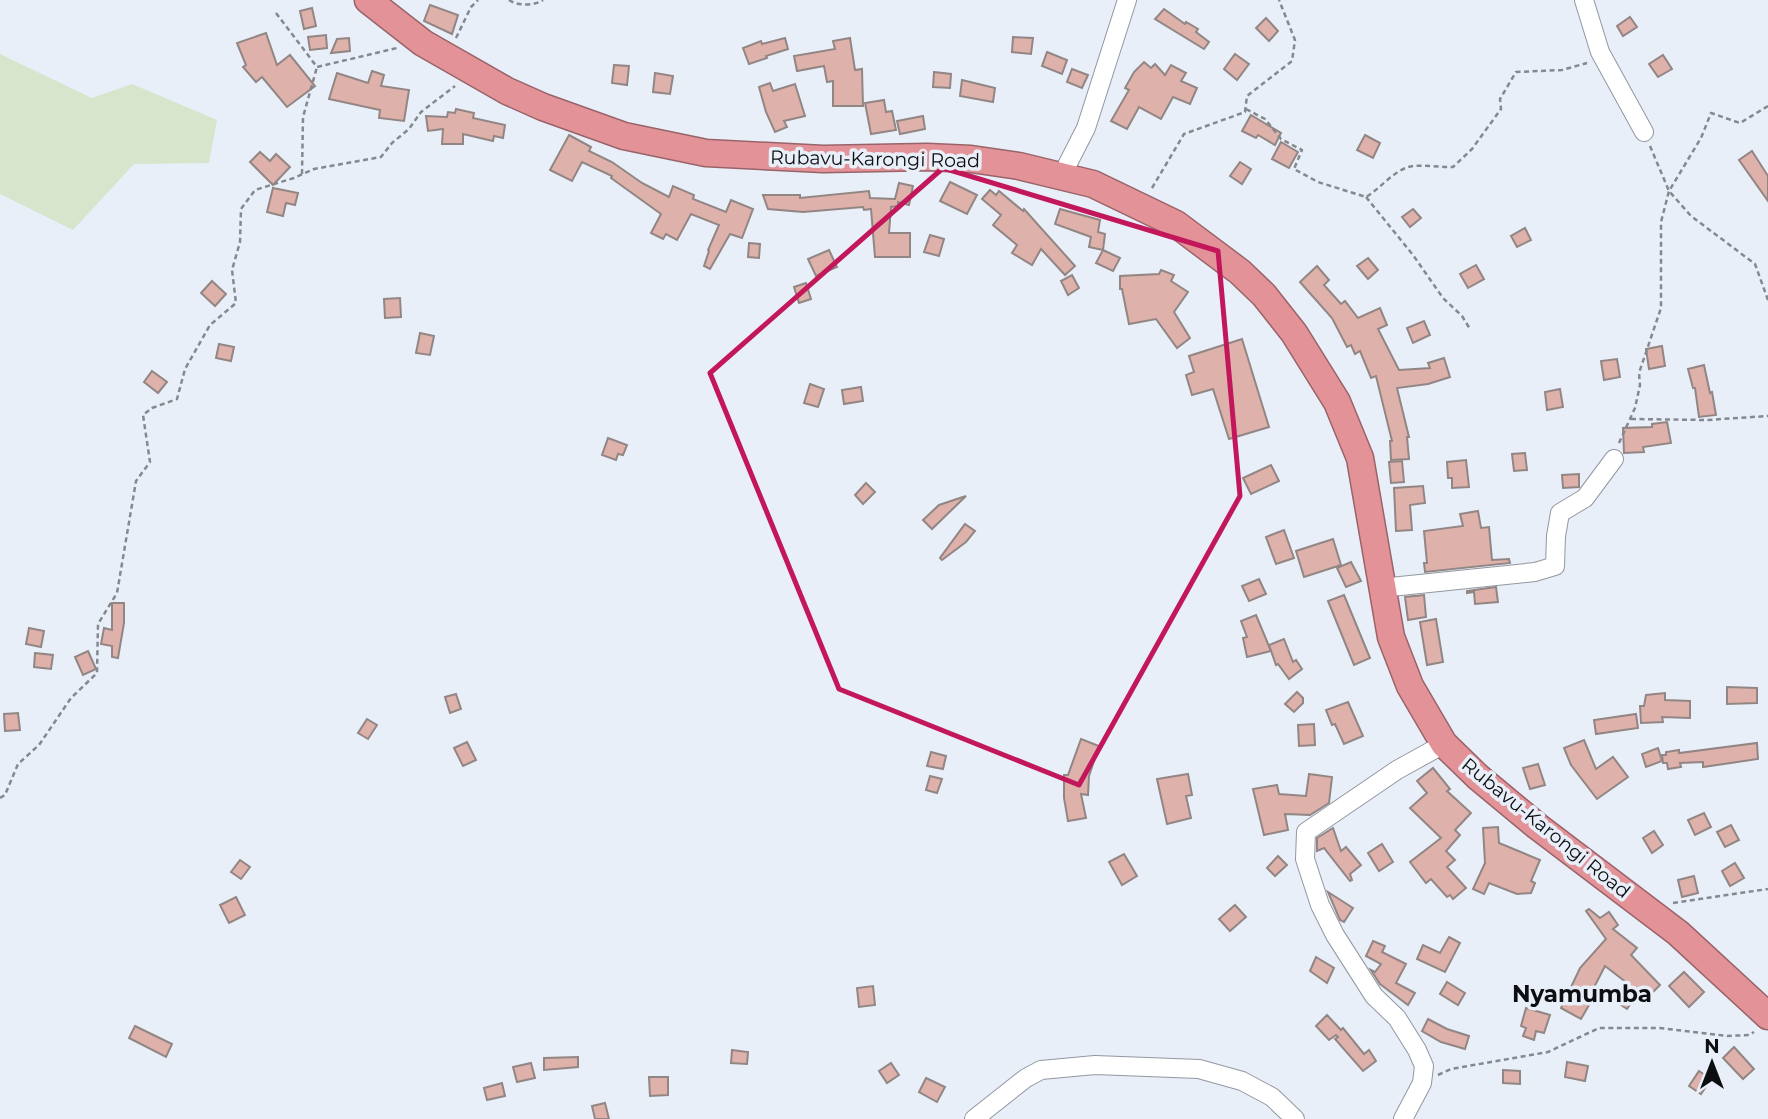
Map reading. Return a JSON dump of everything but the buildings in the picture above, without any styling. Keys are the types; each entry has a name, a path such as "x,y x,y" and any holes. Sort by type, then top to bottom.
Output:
{"highway":[{"name":"Rubavu-Karongi Road","path":"369,0 423,43 507,90 580,121 624,136 706,153 823,159 927,157 971,159 1019,166 1093,184 1176,224 1240,272 1264,295 1294,333 1337,402 1360,458 1391,637 1410,686 1444,744 1478,777 1537,826 1678,933 1763,1022"}],"street":[{"path":"1062,175 1086,128 1127,0"},
{"path":"1584,0 1600,52 1644,132"},
{"path":"1381,588 1402,588 1535,572 1555,566 1560,513 1585,498 1614,459"},
{"path":"1403,1119 1422,1083 1423,1066 1417,1050 1397,1018 1374,996 1335,935 1320,905 1306,859 1306,832 1396,770 1444,744"},
{"path":"974,1119 1026,1078 1041,1070 1095,1065 1199,1069 1242,1081 1272,1097 1295,1119"}],"path":[{"path":"456,38 471,7 478,0"},
{"path":"509,0 514,4 538,4 543,0"},
{"path":"1142,206 1184,134 1245,112 1247,96 1292,61 1295,40 1279,0"},
{"path":"276,13 317,67"},
{"path":"317,67 423,43"},
{"path":"1366,197 1380,189 1397,173 1412,166 1454,167 1472,149 1501,110 1500,99 1516,72 1562,70 1592,62 1600,52"},
{"path":"302,174 303,117 317,67"},
{"path":"0,799 5,795 18,764 39,745 71,698 97,673 98,624 117,593 136,481 150,462 143,415 152,408 177,398 185,369 210,326 236,303 232,270 240,242 241,209 255,190 333,164 381,158 421,112 474,71"},
{"path":"1614,459 1623,432 1631,419 1640,385 1639,373 1661,308 1661,222 1669,191 1701,138 1711,113 1740,123 1768,106"},
{"path":"1246,109 1265,119 1281,139 1302,150 1294,169 1318,181 1366,197 1413,255 1443,298 1462,316 1469,329"},
{"path":"1644,132 1669,191 1691,216 1755,264 1768,300"},
{"path":"1631,419 1707,420 1768,416"},
{"path":"1646,908 1768,890"},
{"path":"1422,1083 1451,1069 1548,1052 1599,1028 1660,1028 1727,1036 1749,1035 1763,1022"}],"highlighted area":[{"path":"943,168 1218,251 1240,496 1079,785 839,689 710,373"}],"green space":[{"path":"0,54 92,98 132,84 217,120 209,163 134,164 73,230 0,194"}],"district":[{"name":"Nyamumba","path":"1582,994"}]}
